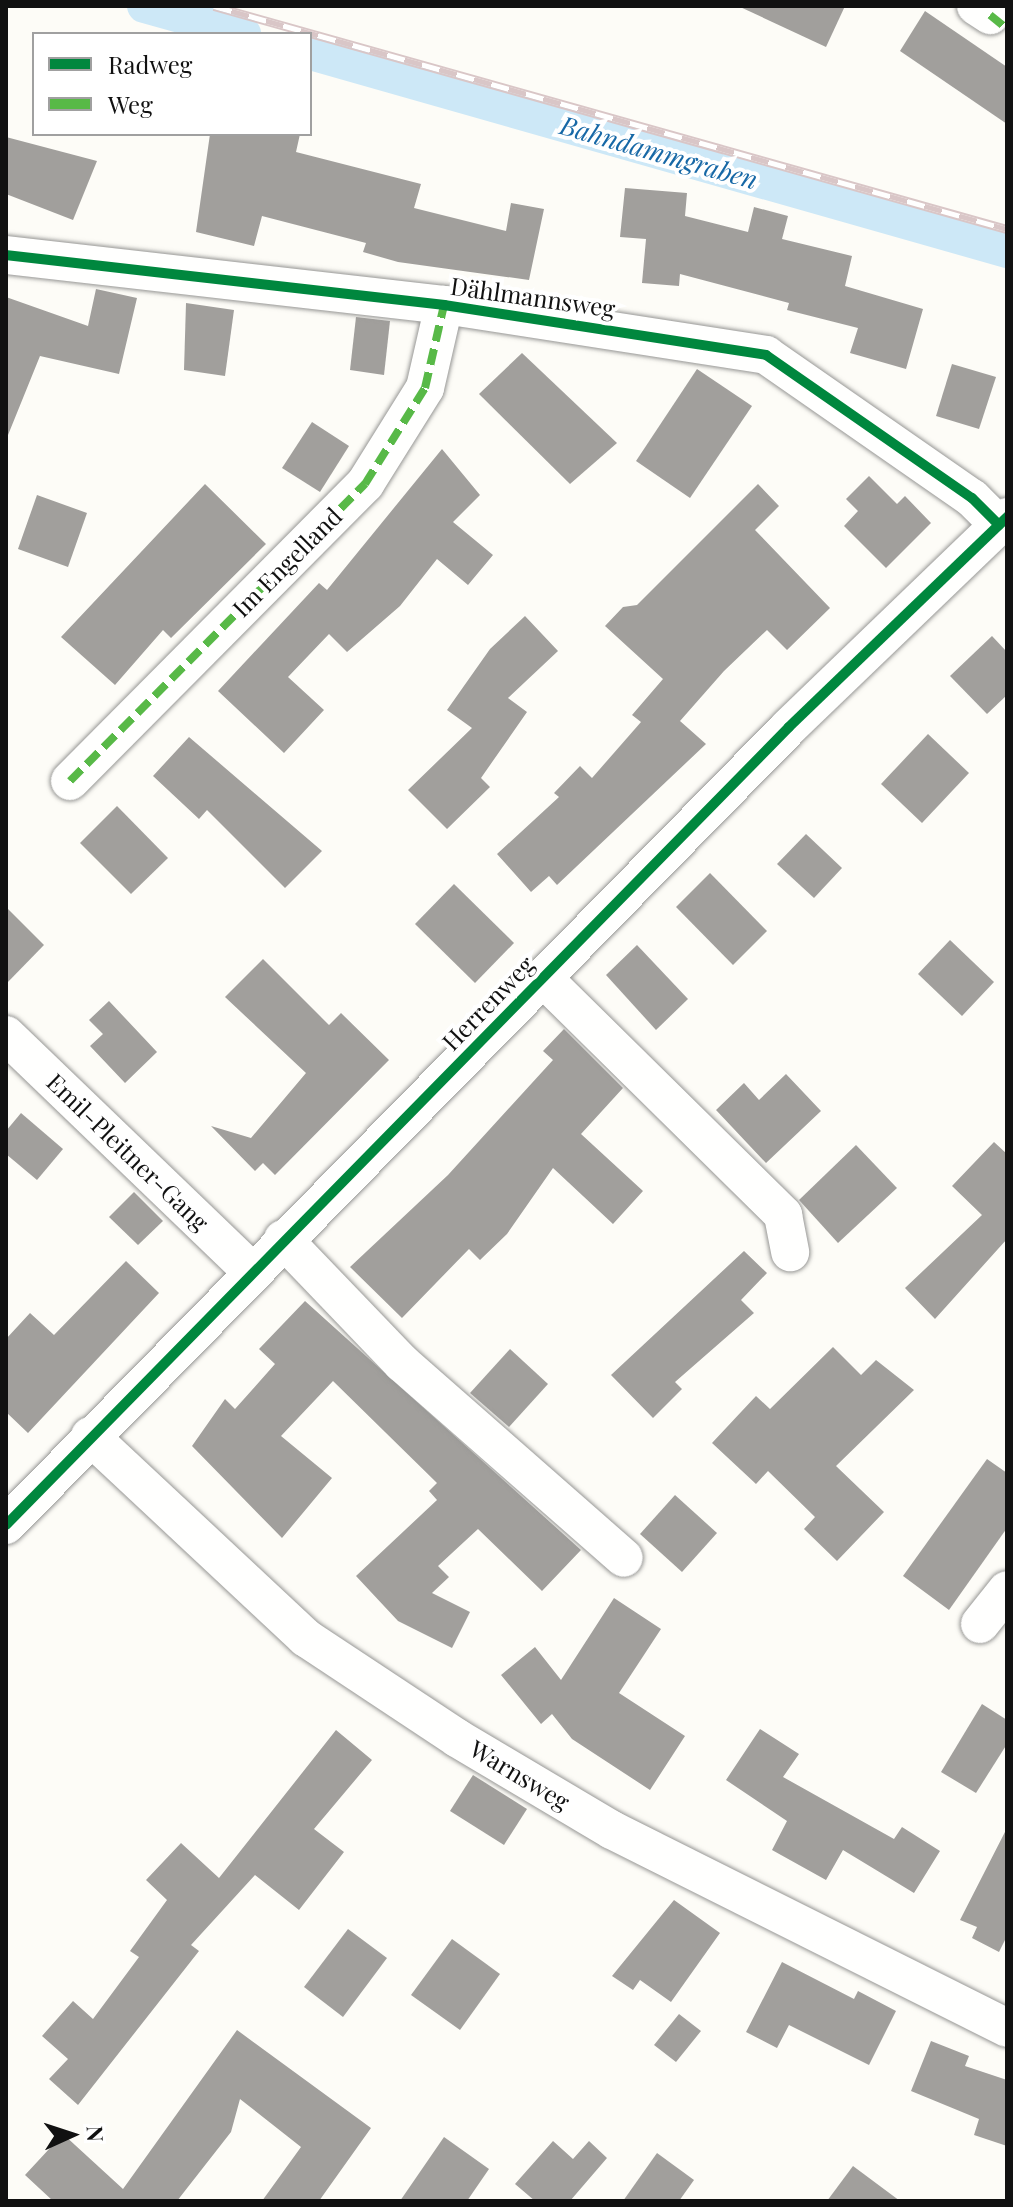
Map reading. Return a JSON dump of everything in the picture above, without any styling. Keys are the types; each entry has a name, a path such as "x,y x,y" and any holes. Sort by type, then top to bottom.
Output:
{"street":[{"name":"Dählmannsweg","path":"6,255 444,305 766,355 1003,521"},
{"name":"Im Engelland","path":"70,781 365,484 425,388 444,305"},
{"name":"Herrenweg","path":"10,1513 90,1436 250,1270 542,977 1003,521"},
{"path":"542,977 783,1215 790,1252"},
{"name":"Emil-Pleitner-Gang","path":"6,1035 250,1270"},
{"path":"283,1239 402,1363 624,1558"},
{"name":"Warnsweg","path":"90,1436 306,1638 457,1738 612,1830 1007,2028"},
{"path":"980,1624 1007,1590"}],"building":[{"path":"738,6 845,6 826,47"},
{"path":"925,11 1007,67 1007,124 900,51"},
{"path":"210,136 300,136 296,152 421,184 414,208 506,231 511,203 544,209 529,280 398,262 363,252 366,243 262,216 254,246 196,232"},
{"path":"6,137 97,161 73,220 6,194"},
{"path":"625,188 687,193 685,216 748,232 754,207 788,216 782,239 852,256 845,286 923,309 906,369 850,353 858,328 787,310 789,303 680,274 679,286 642,283 646,239 620,237"},
{"path":"96,289 137,298 119,374 40,356 6,440 6,297 88,326"},
{"path":"186,303 234,310 225,376 184,370"},
{"path":"356,317 390,321 384,375 350,370"},
{"path":"522,353 617,443 570,484 479,394"},
{"path":"952,364 996,377 979,429 936,416"},
{"path":"697,369 752,406 690,498 636,461"},
{"path":"312,422 349,446 320,492 282,468"},
{"path":"442,449 480,495 453,522 493,555 468,585 437,559 400,606 347,652 329,634 288,677 324,710 284,753 218,691 319,583 327,590"},
{"path":"869,476 897,504 905,496 931,523 886,568 844,526 858,511 846,499"},
{"path":"205,484 266,544 171,638 163,630 115,685 61,637"},
{"path":"758,484 779,506 755,530 830,608 787,650 767,630 724,671 680,721 706,744 557,885 549,876 531,892 497,854 559,797 554,793 580,766 592,778 641,722 632,715 663,679 605,626 623,607 637,605"},
{"path":"37,495 87,513 68,567 18,549"},
{"path":"525,616 558,651 508,698 527,712 481,778 490,787 447,829 408,790 472,728 447,710 490,649"},
{"path":"992,636 1007,652 1007,695 987,714 950,676"},
{"path":"928,734 969,773 922,823 881,784"},
{"path":"189,737 322,851 285,888 207,810 199,819 153,776"},
{"path":"117,806 168,858 131,894 80,843"},
{"path":"806,834 842,868 814,898 777,864"},
{"path":"710,873 767,931 733,965 676,907"},
{"path":"454,884 514,943 475,983 415,924"},
{"path":"6,907 44,945 6,984"},
{"path":"950,940 994,982 962,1016 918,974"},
{"path":"637,945 688,999 656,1030 606,975"},
{"path":"263,959 329,1025 341,1013 389,1060 275,1175 263,1163 255,1171 211,1126 251,1138 306,1073 225,997"},
{"path":"109,1001 157,1052 125,1083 90,1046 103,1034 89,1020"},
{"path":"564,1029 623,1088 581,1134 643,1191 613,1224 553,1168 507,1234 480,1260 469,1249 402,1318 350,1267 448,1175 553,1060 543,1051"},
{"path":"786,1074 821,1111 766,1163 716,1110 744,1083 759,1100"},
{"path":"21,1113 63,1149 37,1180 6,1154 6,1131"},
{"path":"994,1142 1007,1154 1007,1239 935,1319 905,1288 982,1215 952,1186"},
{"path":"856,1145 897,1188 838,1243 799,1200"},
{"path":"134,1192 163,1221 138,1245 109,1217"},
{"path":"744,1251 767,1273 741,1300 754,1313 675,1382 682,1389 653,1418 611,1375"},
{"path":"126,1261 159,1293 28,1433 6,1412 6,1339 30,1313 54,1335"},
{"path":"305,1301 581,1550 542,1591 478,1529 438,1566 449,1577 432,1593 470,1612 452,1648 398,1621 356,1576 437,1500 429,1491 437,1483 333,1381 281,1436 332,1478 282,1538 192,1446 225,1399 235,1409 275,1364 259,1349"},
{"path":"833,1347 861,1375 876,1360 914,1390 836,1466 884,1512 837,1561 804,1529 815,1517 768,1471 756,1484 712,1443 756,1396 770,1409"},
{"path":"510,1349 548,1384 509,1427 470,1393"},
{"path":"987,1459 1007,1473 1007,1528 949,1610 903,1576"},
{"path":"675,1495 717,1533 682,1572 640,1534"},
{"path":"614,1598 661,1629 619,1693 685,1736 650,1790 572,1739 552,1714 541,1724 501,1675 535,1647 561,1680"},
{"path":"982,1704 1007,1720 1007,1744 976,1793 941,1772"},
{"path":"760,1729 799,1754 783,1777 894,1839 902,1827 940,1851 914,1893 843,1850 826,1880 772,1850 787,1821 726,1780"},
{"path":"336,1730 372,1760 314,1829 344,1852 299,1910 255,1875 191,1945 199,1951 78,2105 49,2079 68,2059 42,2036 73,2001 93,2019 139,1957 130,1951 167,1900 146,1880 181,1843 219,1878"},
{"path":"473,1775 527,1809 504,1845 450,1811"},
{"path":"1007,1828 1007,1936 999,1952 972,1938 977,1927 960,1920"},
{"path":"674,1900 720,1933 671,2002 640,1980 633,1990 612,1976"},
{"path":"348,1929 387,1958 343,2017 304,1987"},
{"path":"452,1939 500,1974 460,2030 411,1995"},
{"path":"782,1962 854,1999 858,1991 896,2011 869,2065 789,2025 777,2048 746,2032"},
{"path":"679,2014 701,2031 676,2062 654,2045"},
{"path":"237,2030 371,2128 319,2201 262,2201 301,2147 240,2099 231,2132 177,2201 53,2201 25,2175 63,2134 123,2189"},
{"path":"931,2041 969,2056 965,2066 1007,2080 1007,2146 974,2135 979,2119 911,2091"},
{"path":"444,2137 489,2169 467,2201 400,2201"},
{"path":"553,2141 573,2159 589,2141 607,2158 570,2201 535,2201 515,2184"},
{"path":"657,2153 694,2180 679,2201 623,2201"},
{"path":"853,2166 900,2201 827,2201"}],"waterway":[{"name":"Bahndammgraben","path":"144,6 237,32"},
{"name":"Bahndammgraben","path":"312,54 1007,251"}],"railway":[{"path":"214,6 306,32"},
{"path":"312,34 1007,229"}],"marked path":[{"path":"990,15 1007,29"},
{"path":"70,781 365,484 425,388 444,305"}],"cycle path":[{"path":"6,255 444,305 766,355 972,498 999,525"},
{"path":"6,1525 789,727 1007,517"}]}
